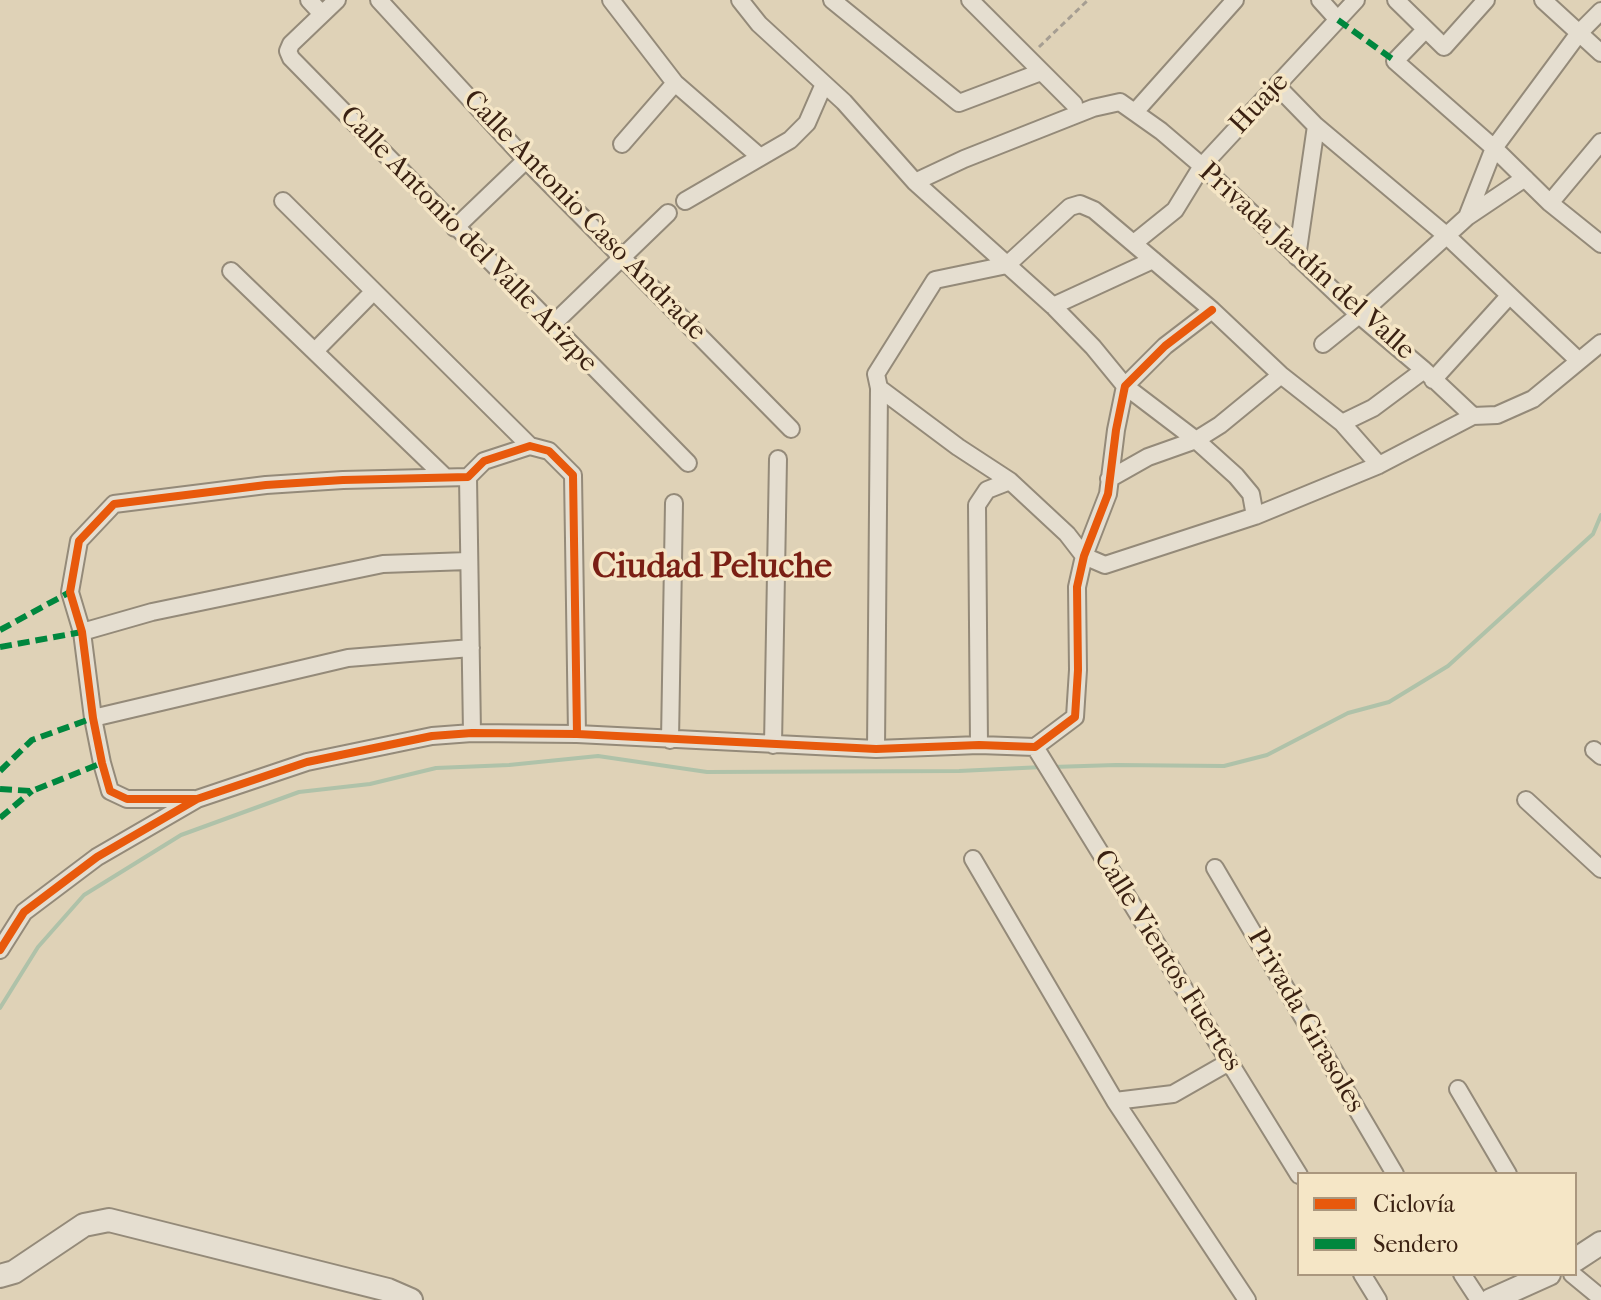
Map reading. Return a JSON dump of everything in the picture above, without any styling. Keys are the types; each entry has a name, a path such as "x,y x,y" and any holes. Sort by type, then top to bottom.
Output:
{"street":[{"path":"309,0 321,13 337,0"},
{"name":"Calle Antonio Caso Andrade","path":"379,0 526,160 791,429"},
{"path":"611,0 675,83 759,156"},
{"path":"740,0 759,24 844,102 915,182 1053,306 1125,386 1196,440 1246,487 1251,494 1255,516"},
{"path":"832,0 959,103 1041,72"},
{"path":"970,0 1074,104"},
{"path":"915,182 964,159 1093,108 1120,102 1135,112 1235,0"},
{"path":"1320,0 1338,20"},
{"name":"Huaje","path":"1134,243 1175,210 1202,166 1356,0"},
{"path":"1396,0 1444,47 1486,0"},
{"path":"1543,0 1601,53"},
{"path":"1467,217 1494,148 1579,33 1601,11"},
{"name":"Calle Antonio del Valle Arizpe","path":"321,13 291,44 288,51 291,58 688,463"},
{"path":"1425,30 1395,61 1494,148 1550,203 1601,244"},
{"path":"622,144 675,83"},
{"path":"685,201 790,140 807,123 824,84"},
{"path":"1277,86 1316,126 1447,236 1579,361"},
{"name":"Privada Jardín del Valle","path":"1135,112 1202,166 1359,315 1473,416"},
{"path":"1297,257 1316,126"},
{"path":"1550,203 1601,142"},
{"path":"455,228 526,160"},
{"path":"1323,344 1467,217 1525,178"},
{"path":"283,201 530,446 549,451 573,475 577,734"},
{"path":"876,749 879,388 876,374 935,280 1007,265 1070,207 1080,204 1094,210 1134,243 1281,375 1342,423 1379,465"},
{"path":"551,326 668,213"},
{"path":"1053,306 1153,260"},
{"path":"231,271 445,477"},
{"path":"315,351 373,292"},
{"path":"1342,423 1428,375 1509,296"},
{"path":"0,950 24,912 97,857 197,799 307,762 432,736 472,733 577,734 876,749 979,745 1039,753 1075,717 1077,587 1084,556 1108,494 1125,386 1165,346 1212,310"},
{"path":"879,388 1010,481 1067,534 1084,556 1105,565 1255,516 1379,465 1473,416 1497,415 1533,399 1601,343"},
{"path":"1109,479 1148,457 1196,440 1220,425 1281,375"},
{"path":"197,799 127,799 110,791 93,718 82,632 70,592 79,541 114,504 266,485 468,477 484,461 530,446"},
{"path":"773,745 778,459"},
{"path":"468,477 472,733"},
{"path":"979,745 977,505 987,490 1010,481"},
{"path":"670,740 674,503"},
{"path":"82,632 152,612 383,564 468,561"},
{"path":"93,718 348,658 471,648"},
{"name":"Calle Vientos Fuertes","path":"1039,753 1297,1172"},
{"path":"1526,800 1601,869"},
{"path":"973,859 1115,1101 1247,1300"},
{"name":"Privada Girasoles","path":"1215,868 1394,1172"},
{"path":"1115,1101 1173,1094 1229,1062"},
{"path":"1458,1089 1507,1172"},
{"path":"0,1276 14,1272 84,1225 109,1220 388,1290 411,1300"},
{"path":"1577,1259 1601,1243"},
{"path":"1363,1276 1378,1300"},
{"path":"1463,1276 1479,1300"},
{"path":"1491,1300 1545,1276"},
{"path":"1574,1276 1601,1298"}],"path":[{"path":"1027,58 1088,0"}],"waterway":[{"path":"1052,767 1224,766 1267,755 1348,713 1389,702 1448,666 1593,534 1601,515"},
{"path":"0,1008 38,947 84,895 181,835 299,792 370,784 436,768 509,765 598,756 707,772 959,771 1043,767"}],"marked path":[{"path":"1338,20 1395,61"},
{"path":"0,630 70,592"},
{"path":"0,647 82,632"},
{"path":"0,771 32,740 93,718"},
{"path":"0,789 32,791 102,763"},
{"path":"0,818 32,791"}],"cycle path":[{"path":"0,950 24,912 97,857 197,799 307,762 432,736 472,733 577,734 876,749 979,745 1035,747 1075,717 1077,587 1084,556 1108,494 1125,386 1165,346 1212,310"},
{"path":"196,799 127,799 110,791 102,763 82,632 70,592 79,541 114,504 266,485 468,477 484,461 530,446 549,451 573,475 577,734"}],"district":[{"name":"Ciudad Peluche","path":"712,568"}]}
